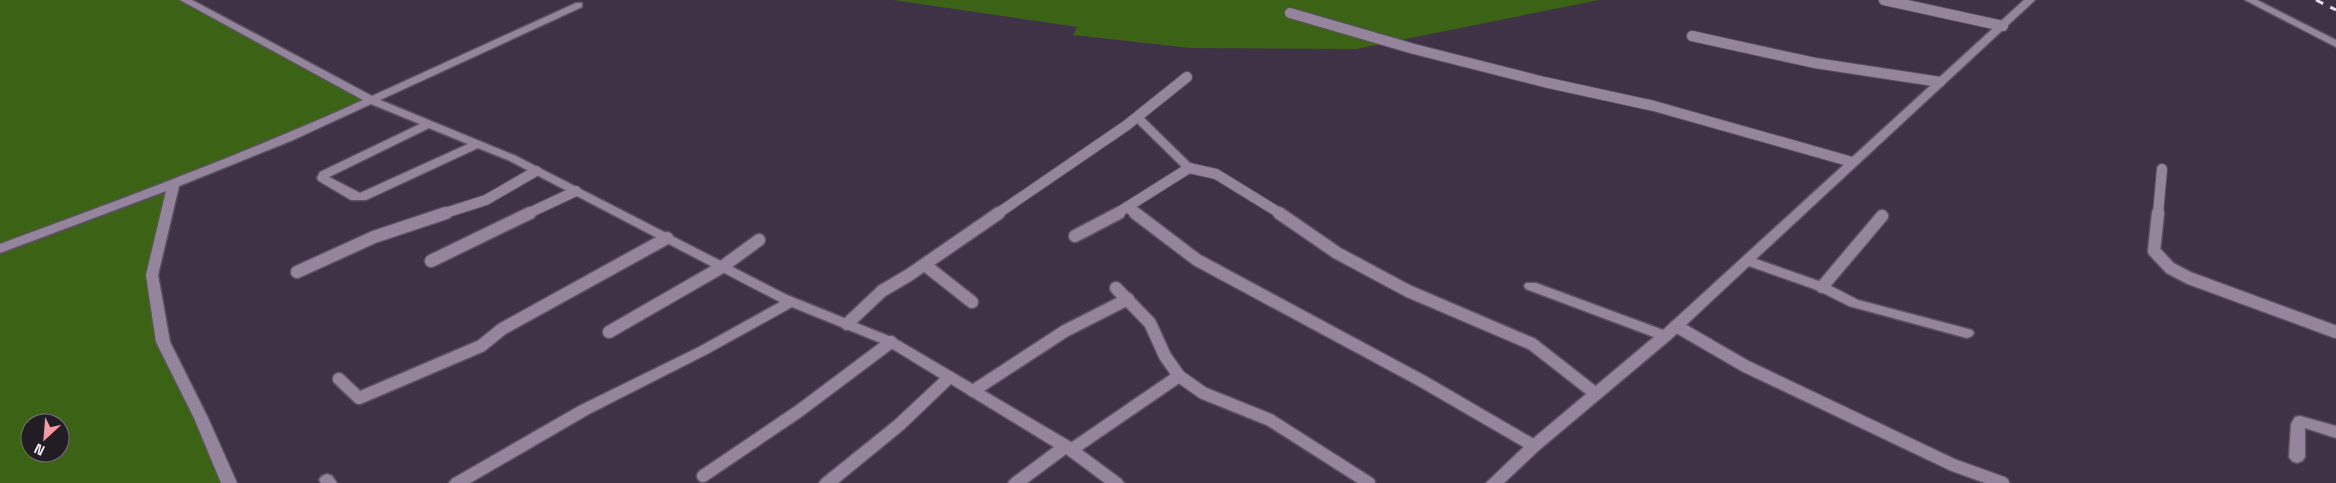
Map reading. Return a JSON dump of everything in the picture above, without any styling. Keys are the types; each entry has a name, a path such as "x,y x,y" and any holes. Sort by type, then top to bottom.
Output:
{"street":[{"path":"185,0 372,101 477,144 536,171 791,302 891,342 1069,448 1116,483"},
{"path":"1494,483 1534,446 1666,336 1852,162 2030,0"},
{"path":"2250,0 2336,44"},
{"path":"0,249 174,184 289,138 579,5"},
{"path":"1137,117 1189,168"},
{"path":"429,124 324,174 323,178 355,197 362,197 477,144"},
{"path":"174,184 152,275 163,342 201,418 229,483"},
{"path":"1746,260 1822,287 1854,303 1967,333"},
{"path":"1531,286 1666,336"},
{"path":"466,481 584,410 704,350 791,302"},
{"path":"827,483 899,425 950,377"},
{"path":"2297,456 2298,424 2300,421 2336,432"},
{"path":"1016,483 1069,448"}],"lane":[{"path":"1884,0 2003,26"},
{"path":"1290,13 1414,49 1544,82 1654,106 1852,162"},
{"path":"1692,36 1815,63 1940,82"},
{"path":"847,324 882,291 925,265 1137,117 1187,77"},
{"path":"1075,236 1123,211 1189,168 1216,174 1266,204 1337,253 1408,291 1454,309 1532,344 1596,394"},
{"path":"2162,169 2154,250 2170,268 2189,278 2336,332"},
{"path":"297,272 374,237 486,200 536,171"},
{"path":"431,261 576,191"},
{"path":"1127,207 1196,260 1422,381 1534,446"},
{"path":"1822,287 1882,216"},
{"path":"339,379 359,398 481,346 502,329 518,322 535,310 667,238"},
{"path":"610,332 722,267 759,240"},
{"path":"925,265 972,302"},
{"path":"1116,288 1150,323 1165,356 1179,376 1203,393 1270,420 1369,483"},
{"path":"973,391 1064,331 1128,300"},
{"path":"1676,326 1745,366 1953,464 2003,483"},
{"path":"703,476 891,342"},
{"path":"1069,448 1179,376"}],"green space":[{"path":"0,0 185,0 373,101 174,185 152,275 163,342 231,483 0,483"},
{"path":"893,0 1599,0 1356,49 1190,48 1073,35 1077,27"}],"railway":[{"path":"2316,0 2336,10"}]}
